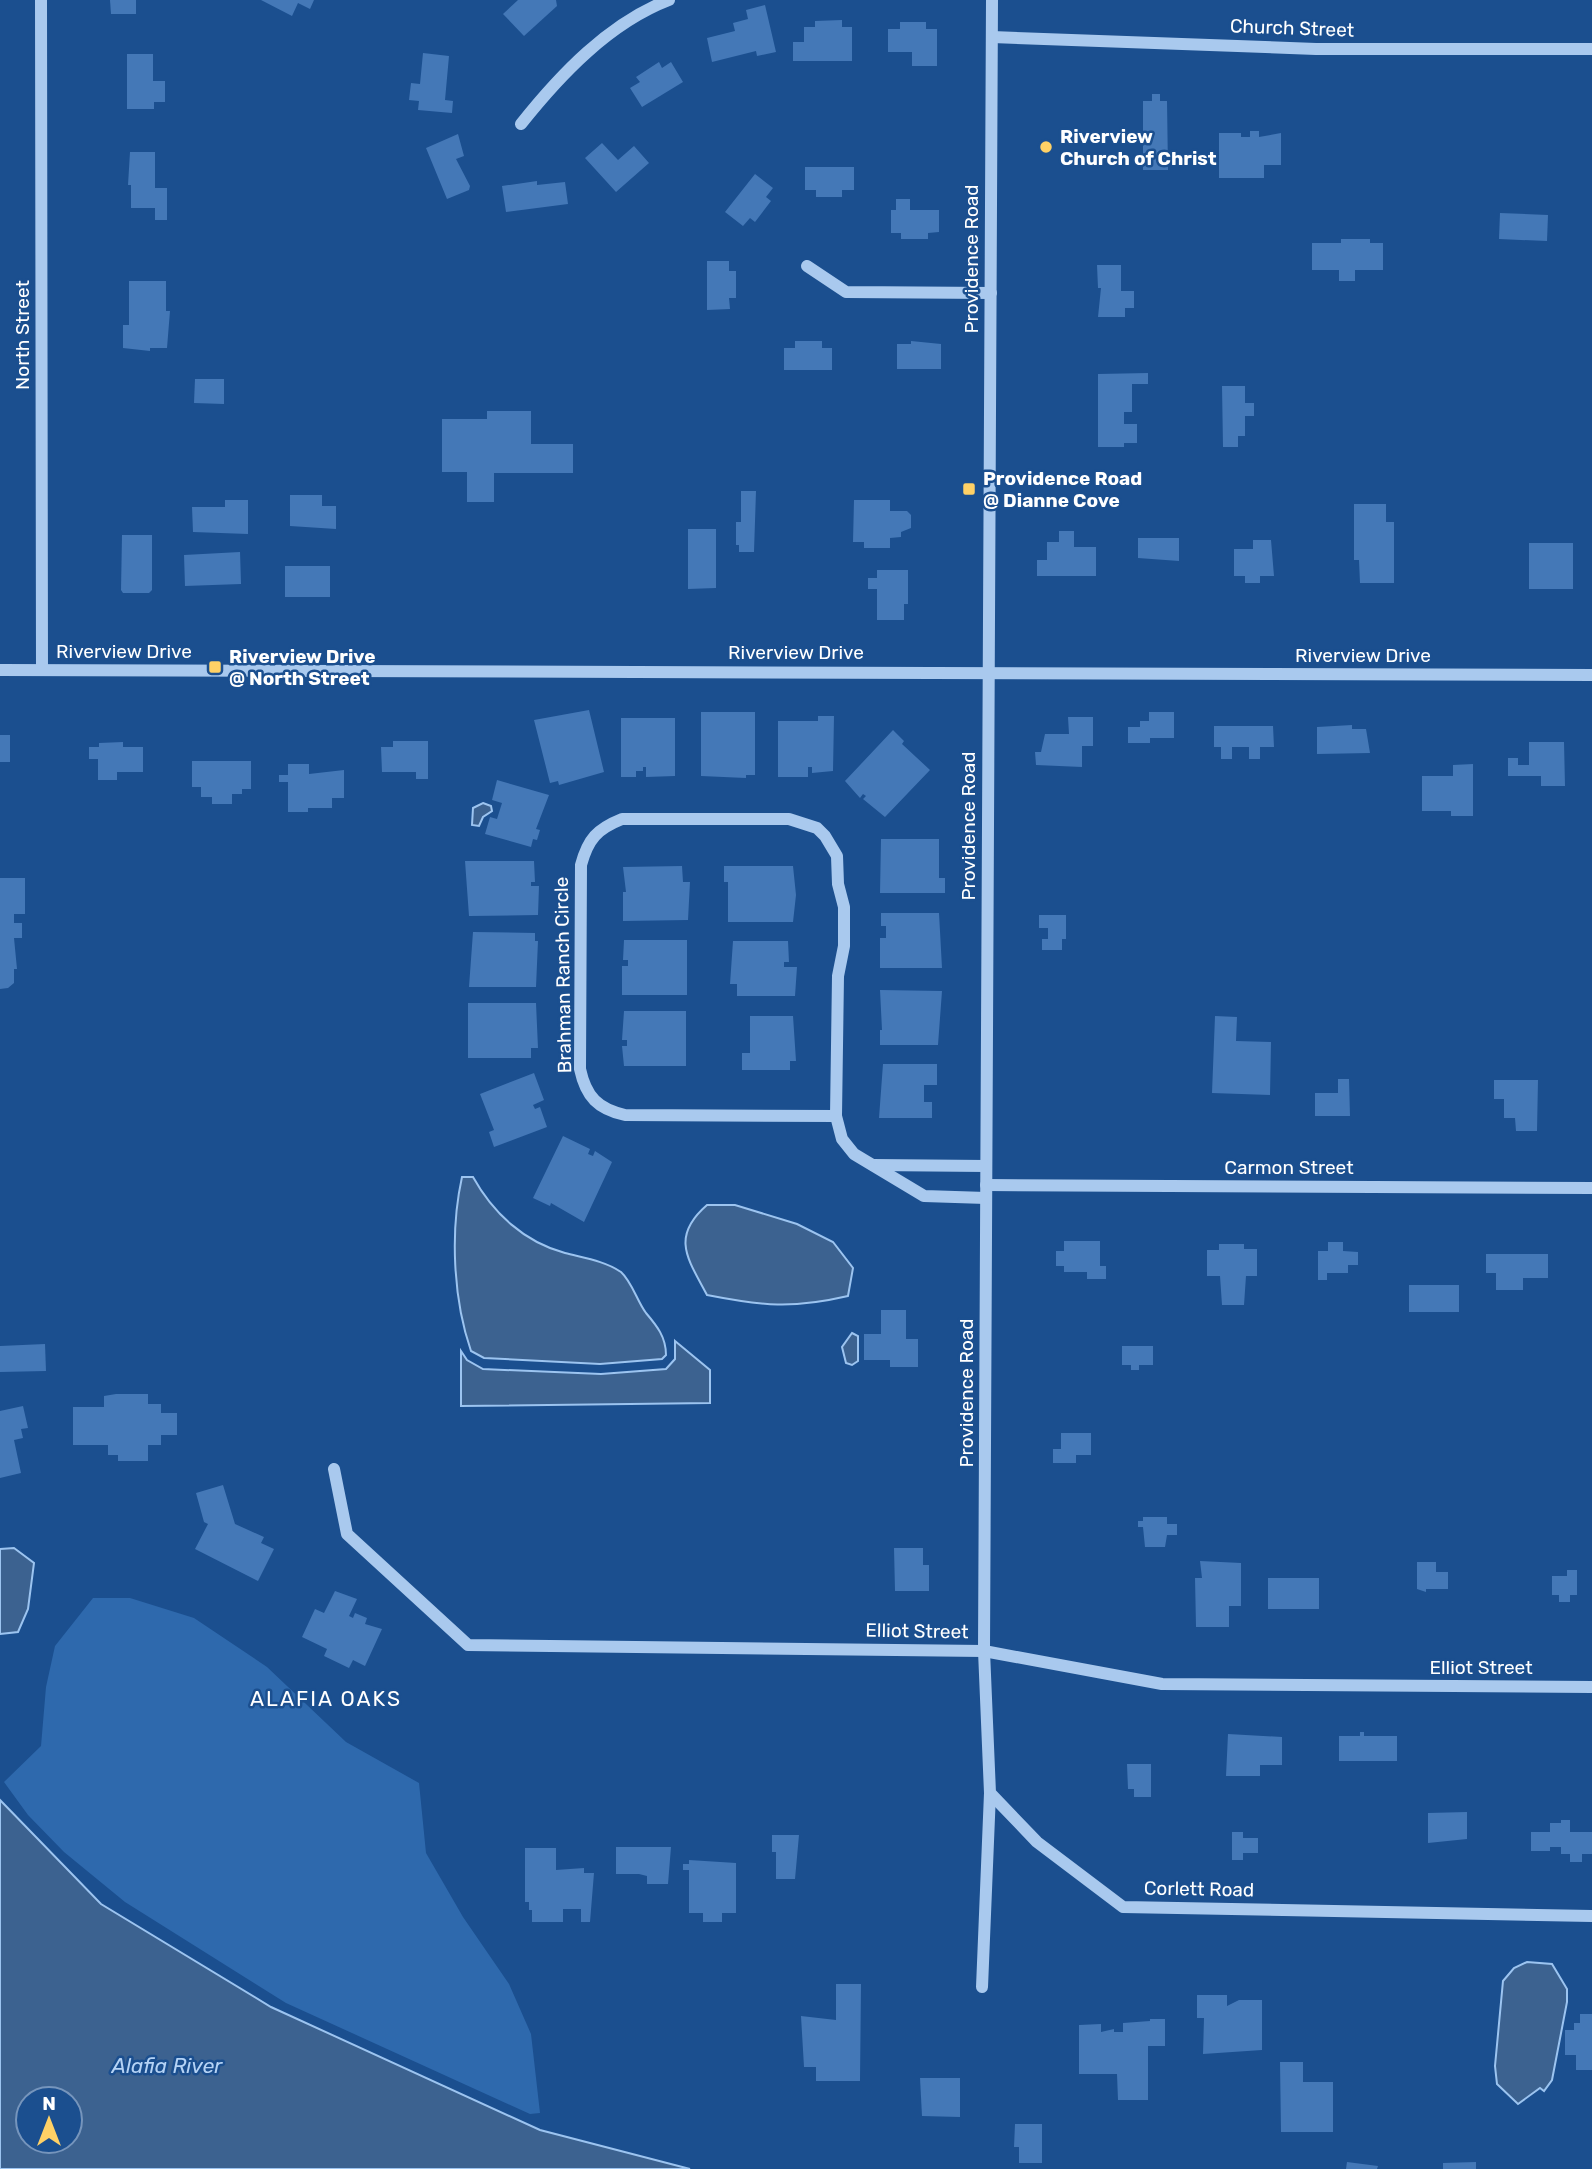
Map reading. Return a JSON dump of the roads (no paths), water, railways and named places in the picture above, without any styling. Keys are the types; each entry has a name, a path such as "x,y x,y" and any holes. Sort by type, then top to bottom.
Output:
{"street":[{"name":"North Street","path":"41,0 42,670"},
{"path":"521,124 557,79 641,11 669,0"},
{"name":"Providence Road","path":"984,1651 992,0"},
{"name":"Church Street","path":"992,37 1316,49 1592,49"},
{"path":"807,265 846,292 990,293"},
{"name":"Riverview Drive","path":"0,670 988,671 1592,675"},
{"name":"Brahman Ranch Circle","path":"836,1116 625,1115 607,1111 592,1100 580,1069 581,864 590,837 622,819 789,819 817,828 830,841 837,856 838,884 844,907 844,946 838,976 836,1116 842,1139 854,1154 924,1196 986,1191"},
{"path":"873,1165 986,1166"},
{"name":"Carmon Street","path":"986,1191 1592,1188"},
{"name":"Elliot Street","path":"334,1469 347,1534 468,1645 984,1651 1161,1684 1592,1686"},
{"path":"982,1987 990,1793 984,1651"},
{"name":"Corlett Road","path":"990,1793 1037,1842 1123,1907 1592,1916"}],"water":[{"path":"483,803 491,806 492,811 483,817 479,826 472,825 473,808"},
{"path":"462,1177 473,1177 500,1214 536,1242 601,1262 621,1272 660,1332 666,1355 662,1359 600,1364 484,1358 471,1351 460,1309 455,1265 456,1220"},
{"path":"707,1205 735,1205 797,1224 833,1242 853,1268 848,1296 810,1303 778,1304 745,1302 707,1295 689,1259 686,1238 696,1217"},
{"path":"852,1333 858,1336 858,1361 852,1365 846,1363 842,1347"},
{"path":"675,1341 710,1370 710,1403 461,1406 461,1351 467,1360 483,1369 601,1374 666,1369 675,1359"},
{"path":"14,1548 34,1563 28,1609 18,1632 0,1634 0,1549"},
{"name":"Alafia River","path":"0,1800 101,1904 271,2007 540,2130 690,2169 0,2169"},
{"path":"1527,1962 1552,1964 1567,1989 1567,2002 1552,2080 1544,2091 1540,2088 1518,2104 1497,2084 1495,2066 1503,1981 1514,1968"}],"place":[{"name":"Riverview Church of Christ","path":"1046,147"},
{"name":"Providence Road @ Dianne Cove","path":"969,489"},
{"name":"Riverview Drive @ North Street","path":"215,667"}],"district":[{"name":"ALAFIA OAKS","path":"326,1698"}]}
